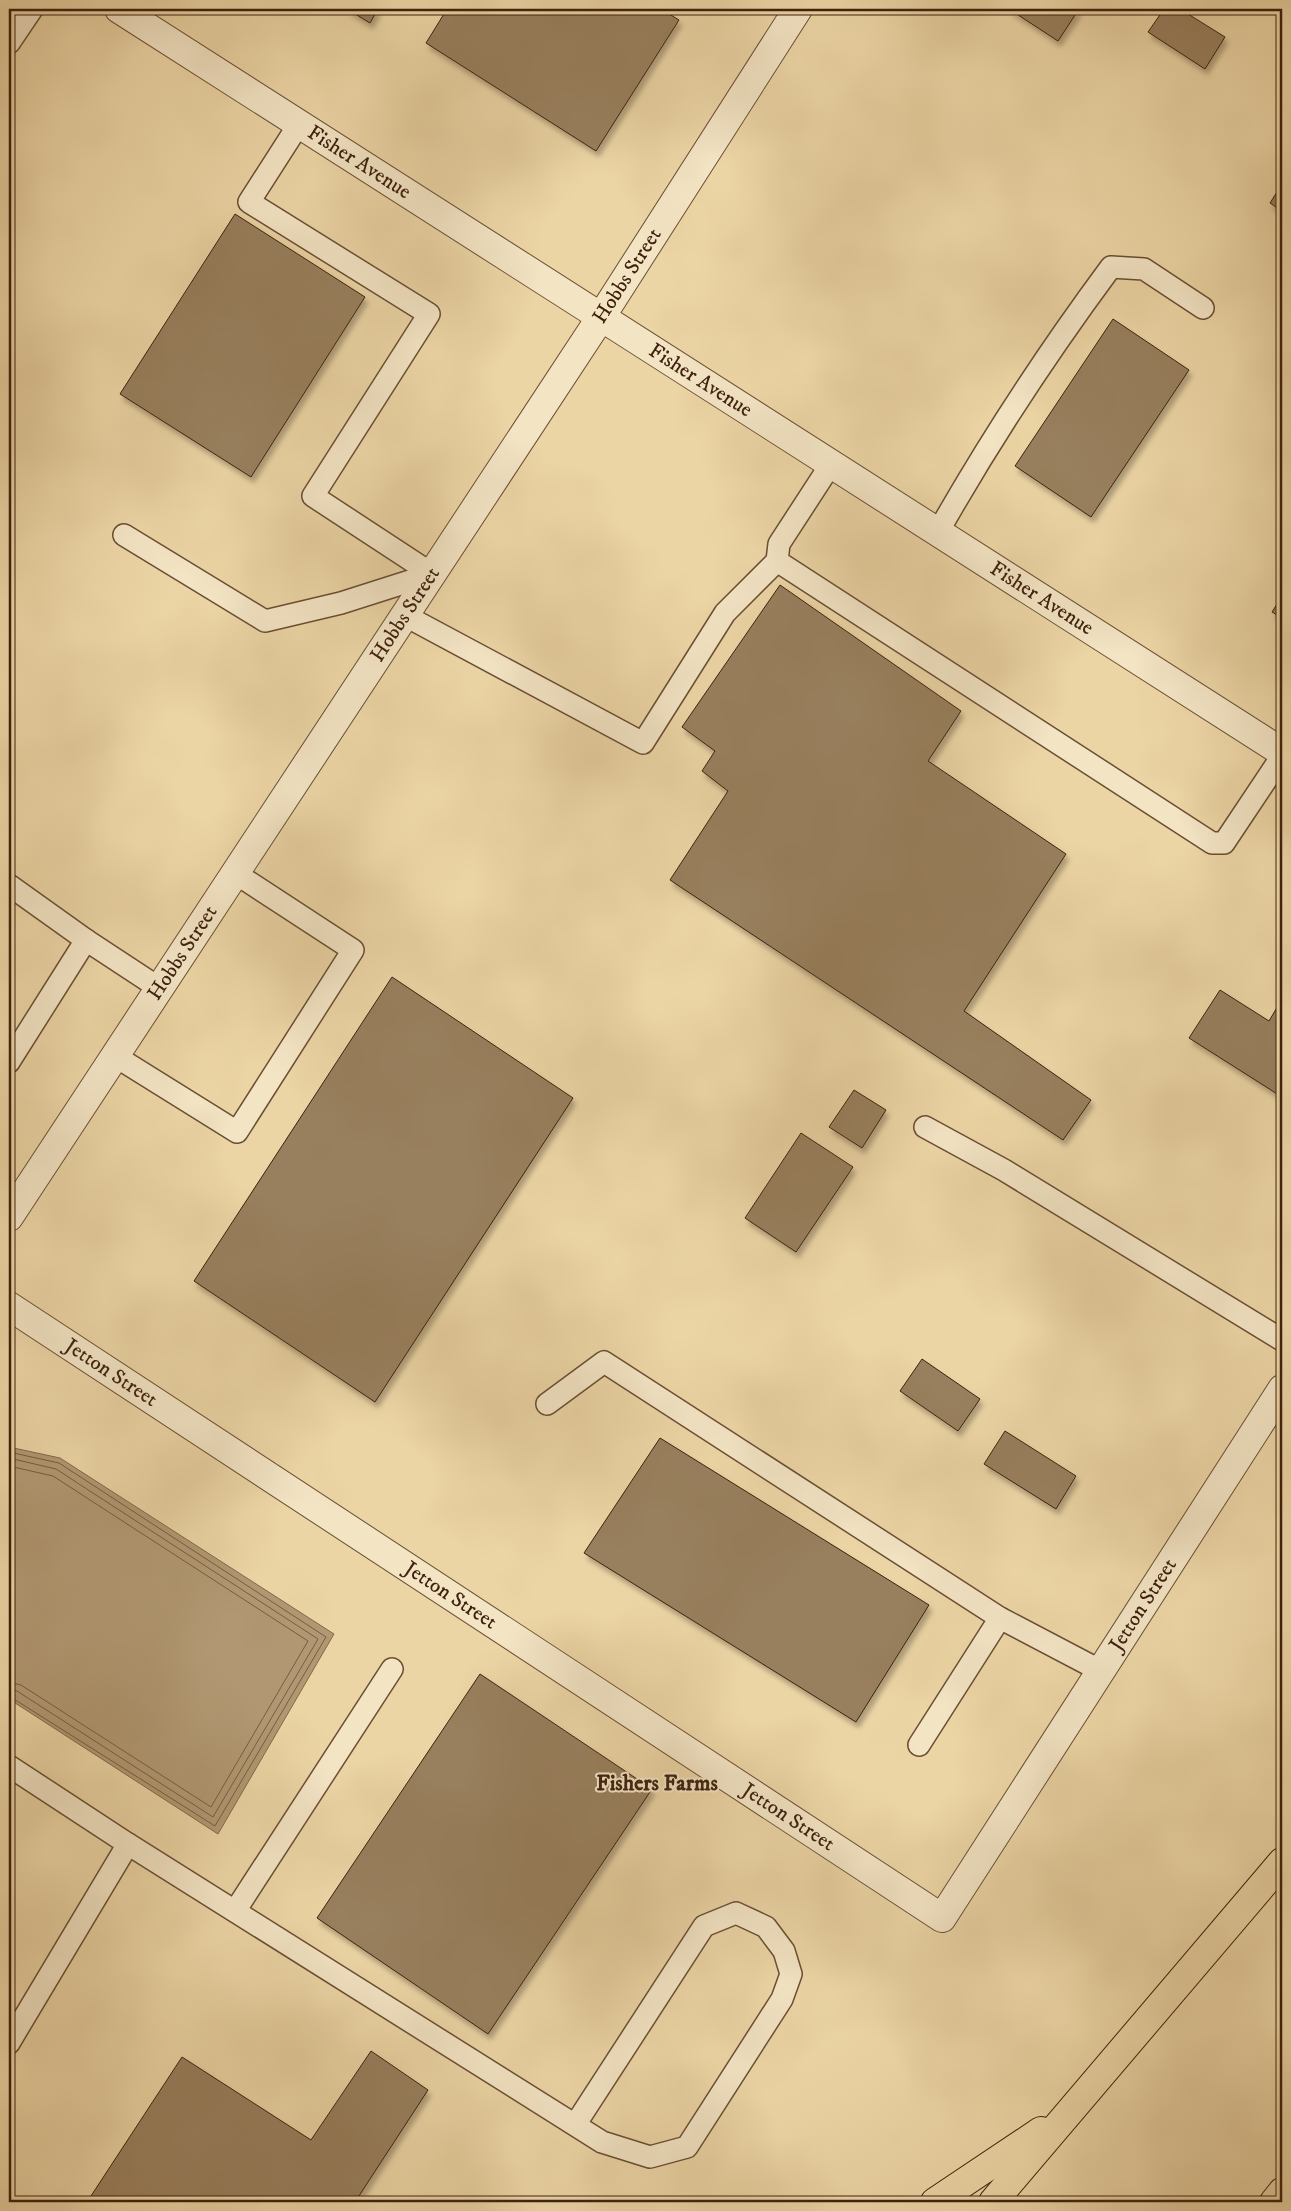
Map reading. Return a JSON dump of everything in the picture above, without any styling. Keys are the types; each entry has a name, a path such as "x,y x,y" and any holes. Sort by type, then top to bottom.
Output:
{"highway":[{"path":"993,2202 1282,1862"},
{"path":"935,2202 1068,2114"},
{"path":"1274,2202 1282,2192"}],"street":[{"name":"Fisher Avenue","path":"119,9 1282,752"},
{"name":"Hobbs Street","path":"9,1217 600,317 798,9"},
{"name":"Jetton Street","path":"9,1306 942,1918 1282,1389"}],"lane":[{"path":"9,42 32,9"},
{"path":"299,124 249,202 429,314 313,496 432,574"},
{"path":"938,532 964,486 1045,359 1111,267 1144,269 1203,308"},
{"path":"404,615 643,743 725,613 776,561 779,544 831,464"},
{"path":"124,535 265,621 341,603 432,574"},
{"path":"776,561 851,607 1212,843 1224,843 1282,756"},
{"path":"115,1056 237,1132 353,950 234,874"},
{"path":"9,885 86,940 159,988"},
{"path":"9,1062 86,940"},
{"path":"925,1127 1004,1170 1282,1340"},
{"path":"548,1404 604,1362 1000,1618 1101,1671"},
{"path":"919,1746 1000,1618"},
{"path":"235,1911 392,1669"},
{"path":"9,1766 128,1844 602,2142 650,2157 687,2147 782,1999 791,1974 784,1951 766,1927 736,1913 704,1926 575,2125"},
{"path":"9,2043 128,1844"}],"water":[{"path":"9,1447 60,1458 334,1634 218,1834 9,1699"}],"building":[{"path":"347,9 378,9 370,23"},
{"path":"447,9 661,9 679,20 596,151 426,43"},
{"path":"1009,9 1079,9 1058,41"},
{"path":"1164,9 1180,9 1225,37 1205,69 1148,32"},
{"path":"1282,184 1282,211 1270,203"},
{"path":"235,214 365,297 251,477 120,394"},
{"path":"1113,319 1189,370 1091,517 1015,466"},
{"path":"780,585 961,711 928,761 1066,854 964,1011 1091,1100 1063,1140 670,880 728,791 702,771 715,751 682,727"},
{"path":"1282,596 1282,618 1272,612"},
{"path":"392,977 573,1098 375,1402 194,1281"},
{"path":"1220,990 1269,1021 1282,999 1282,1097 1189,1038"},
{"path":"854,1090 886,1110 862,1148 829,1127"},
{"path":"801,1133 853,1167 796,1252 745,1218"},
{"path":"922,1359 980,1399 958,1431 900,1391"},
{"path":"1005,1431 1076,1476 1056,1509 984,1464"},
{"path":"660,1438 929,1605 856,1722 584,1553"},
{"path":"480,1674 652,1789 488,2034 317,1918"},
{"path":"371,2051 428,2090 355,2202 94,2202 89,2199 182,2057 311,2140"}],"district":[{"name":"Fishers Farms","path":"657,1783"}]}
